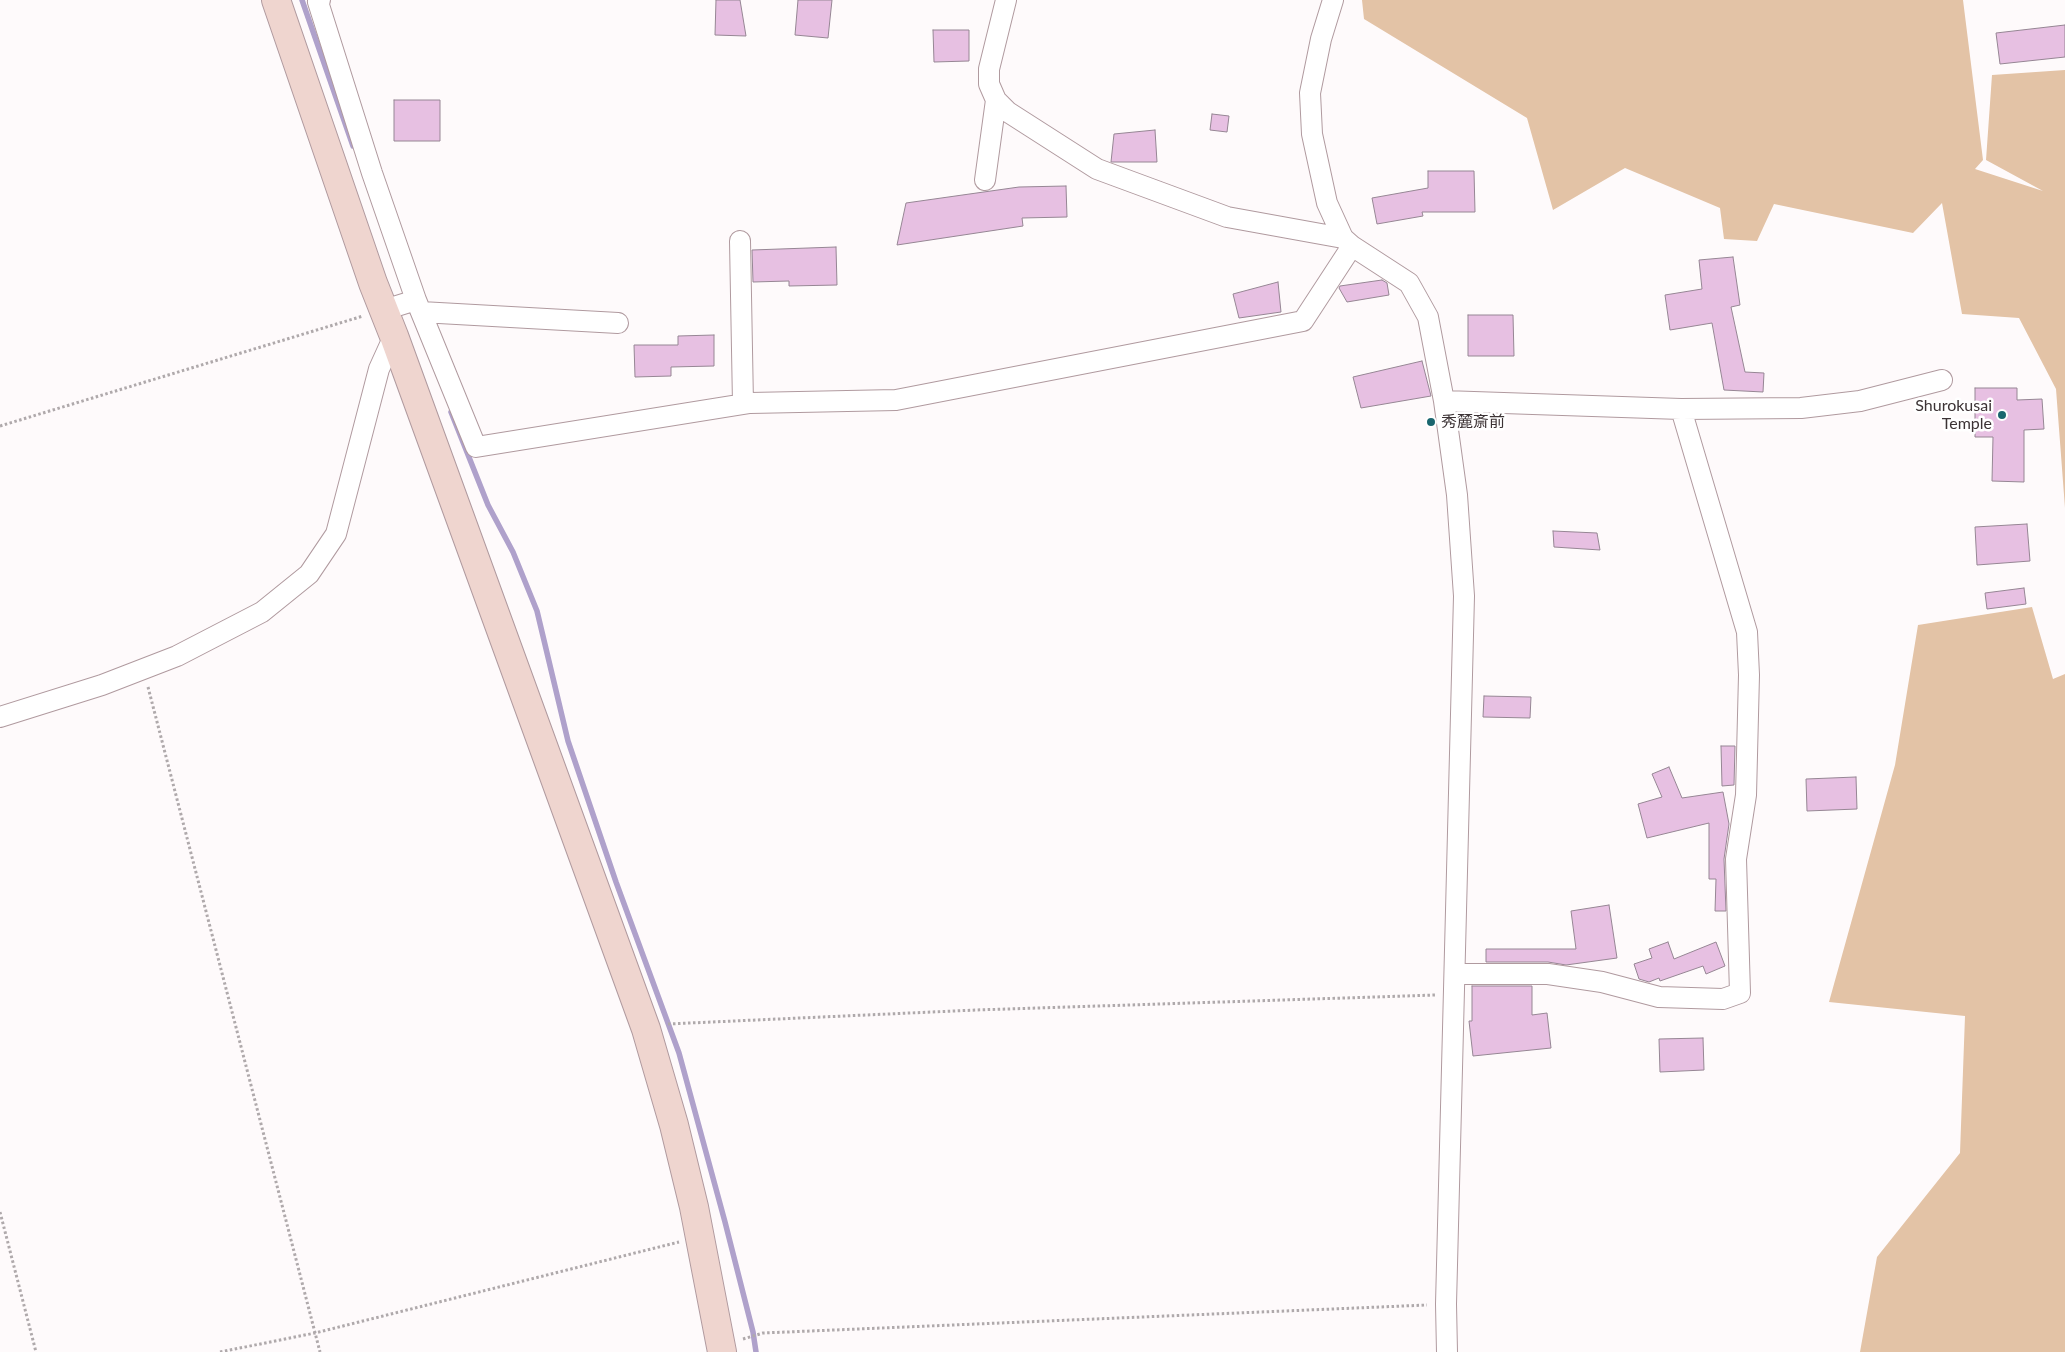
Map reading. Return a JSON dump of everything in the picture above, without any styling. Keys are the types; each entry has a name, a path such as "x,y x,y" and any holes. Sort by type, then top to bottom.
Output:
{"street":[{"path":"276,0 373,283 406,306 618,323"},
{"path":"320,0 318,2 372,173 406,306 476,447 743,396 896,400 1303,321 1348,242"},
{"path":"1006,0 989,70 989,84 996,100 1008,112 1097,169 1227,217 1348,242 1408,283 1428,317 1444,401 1458,495 1464,596 1446,1304 1447,1352"},
{"path":"1333,0 1321,38 1310,93 1312,134 1326,204 1348,242"},
{"path":"985,180 996,100"},
{"path":"740,241 743,396"},
{"path":"0,717 144,670 177,656 262,612 309,574 336,534 379,369 406,306"},
{"path":"394,336 646,1029 674,1124 699,1236 732,1345"},
{"path":"1444,401 1681,409 1801,408 1860,401 1942,380"},
{"path":"1455,974 1548,974 1602,982 1659,997 1724,1000 1740,993 1736,859 1746,795 1749,675 1747,632 1681,409"}],"path":[{"path":"0,426 406,306"},
{"path":"144,670 152,709 320,1352"},
{"path":"672,1023 1454,994"},
{"path":"0,1212 36,1352"},
{"path":"220,1352 315,1333 699,1236"},
{"path":"732,1345 763,1333 1446,1304"}],"shaded area":[{"path":"1362,0 1963,0 1983,160 1975,169 2043,191 1986,160 1992,75 2065,70 2065,508 2056,389 2019,318 1962,314 1942,203 1913,233 1774,204 1757,241 1724,239 1720,208 1625,168 1553,210 1527,118 1364,19"},
{"path":"2032,607 2053,679 2065,674 2065,1352 1860,1352 1877,1257 1960,1153 1965,1016 1829,1002 1895,765 1918,625"}],"building":[{"path":"716,0 740,0 746,36 715,35"},
{"path":"798,0 832,0 828,38 795,35"},
{"path":"2065,25 2065,57 2000,64 1996,33"},
{"path":"933,30 969,30 969,61 934,62"},
{"path":"394,100 440,100 440,141 394,141"},
{"path":"1212,114 1229,116 1227,132 1210,130"},
{"path":"1155,130 1157,162 1111,162 1114,134"},
{"path":"1428,171 1474,171 1475,212 1422,212 1423,216 1377,224 1372,198 1428,188"},
{"path":"1066,186 1067,217 1022,218 1023,226 897,245 906,203 1019,187"},
{"path":"836,247 837,285 789,286 789,281 753,282 752,250"},
{"path":"1733,257 1740,305 1731,307 1745,372 1764,373 1763,392 1724,390 1712,323 1670,330 1665,295 1702,289 1699,260"},
{"path":"1382,280 1387,283 1389,295 1347,302 1339,288 1340,286"},
{"path":"1278,282 1281,312 1239,318 1233,294"},
{"path":"1468,315 1513,315 1514,356 1468,356"},
{"path":"714,335 714,366 671,367 671,376 635,377 634,345 678,345 678,336"},
{"path":"1422,361 1431,396 1361,408 1353,377"},
{"path":"1975,388 2017,388 2017,400 2042,399 2044,429 2024,430 2024,482 1992,481 1993,437 1975,437"},
{"path":"2027,524 2030,561 1977,565 1975,527"},
{"path":"1553,531 1597,533 1600,550 1554,547"},
{"path":"2024,588 2026,604 1987,609 1985,593"},
{"path":"1484,696 1531,697 1530,718 1483,717"},
{"path":"1721,746 1735,746 1734,785 1722,786"},
{"path":"1669,767 1682,798 1723,792 1729,824 1724,859 1726,911 1715,911 1716,879 1709,879 1709,823 1647,838 1638,804 1662,797 1652,774"},
{"path":"1856,777 1857,809 1807,811 1806,779"},
{"path":"1609,905 1617,958 1566,965 1548,962 1486,962 1486,949 1576,949 1571,911"},
{"path":"1668,942 1674,959 1716,942 1725,966 1706,974 1703,966 1660,981 1659,978 1649,982 1639,979 1634,964 1652,958 1649,949"},
{"path":"1472,986 1532,986 1532,1015 1547,1013 1551,1048 1473,1056 1469,1021 1472,1021"},
{"path":"1703,1038 1704,1070 1660,1072 1659,1039"}],"waterway":[{"path":"302,0 353,146"},
{"path":"451,412 488,505 513,552 537,611 568,741 616,882 679,1053 725,1222 753,1332 756,1352"}],"place":[{"name":"Shurokusai Temple","path":"2002,415"},
{"name":"秀麓斎前","path":"1431,422"}]}
